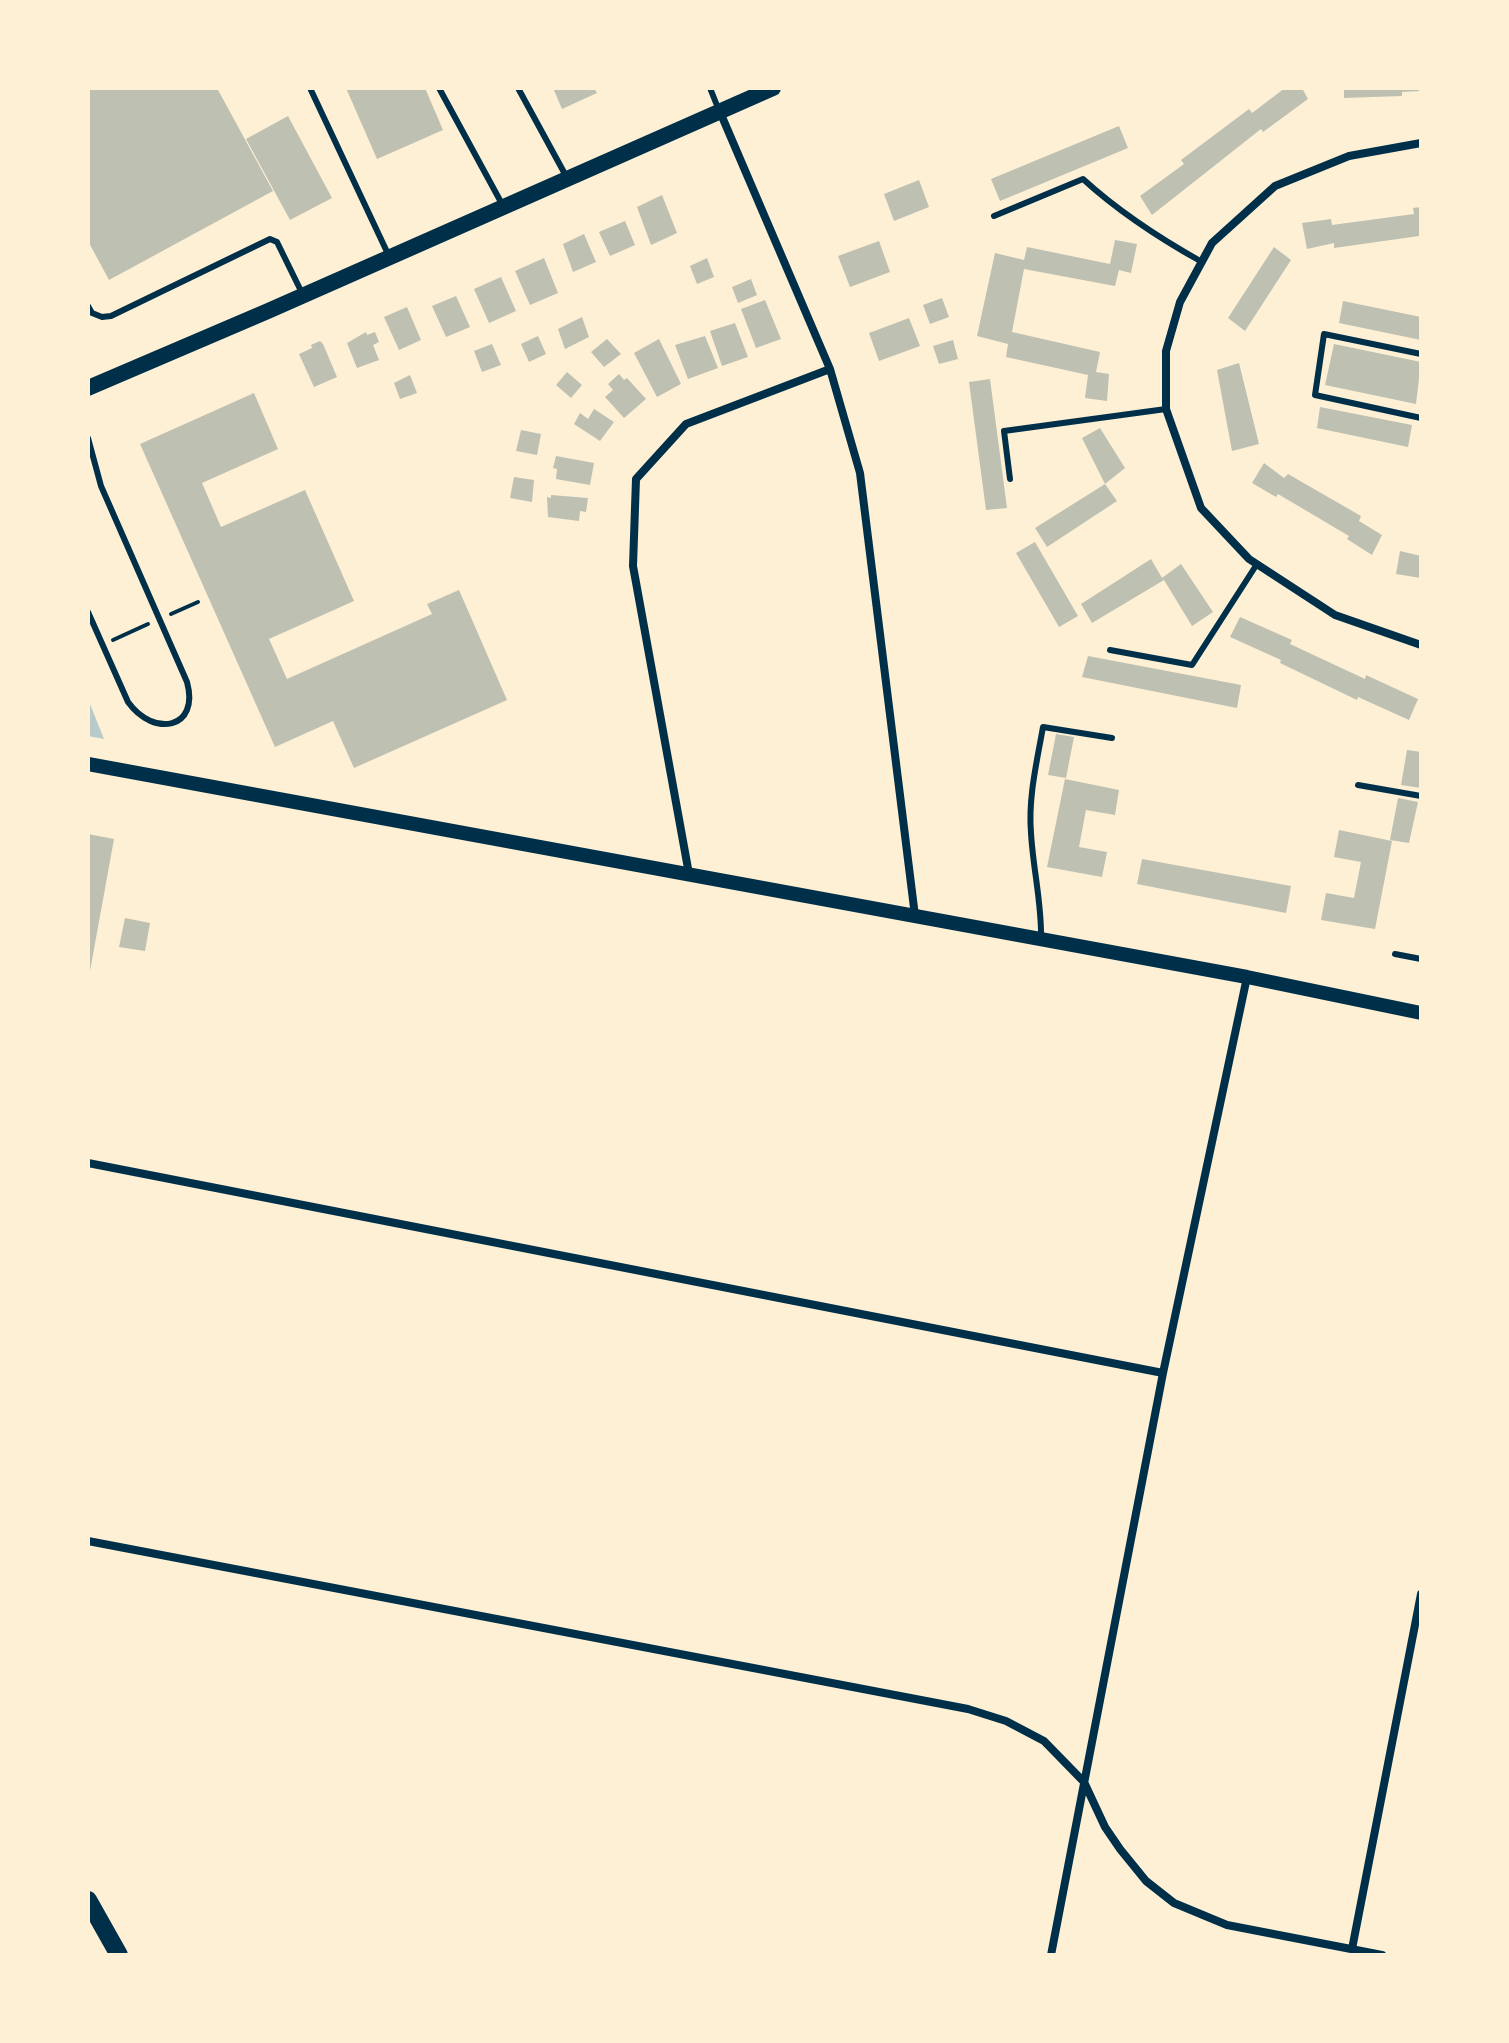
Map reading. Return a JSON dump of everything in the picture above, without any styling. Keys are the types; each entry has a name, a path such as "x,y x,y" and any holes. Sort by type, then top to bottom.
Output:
{"main road":[{"path":"88,388 773,88"},
{"path":"88,1900 119,1955"}],"street":[{"path":"720,112 830,369 860,473 915,916"},
{"path":"1421,143 1349,156 1275,186 1212,243 1180,302 1166,351 1166,409 1201,508 1249,559 1335,615 1421,645"},
{"path":"689,874 633,566 636,479 686,424 830,369"},
{"path":"88,764 1247,977 1421,1013"},
{"path":"1051,1955 1163,1373 1247,977"},
{"path":"88,1163 1163,1373"},
{"path":"88,1541 968,1709 1006,1721 1044,1741 1084,1782 1105,1827 1120,1849 1146,1881 1174,1903 1227,1925 1382,1955"},
{"path":"1352,1949 1421,1594"}],"lane":[{"path":"310,88 390,258"},
{"path":"439,88 503,208"},
{"path":"518,88 568,179"},
{"path":"710,88 720,112"},
{"path":"994,216 1083,179 1122,212 1202,262"},
{"path":"88,306 92,313 111,316 270,239 277,242 303,296"},
{"path":"1421,354 1324,334 1315,395 1421,418"},
{"path":"1010,479 1004,431 1166,409"},
{"path":"88,438 95,471 191,697 187,710 175,723 149,723 137,714 128,702 88,612"},
{"path":"1110,650 1192,665 1257,564"},
{"path":"1041,939 1042,915 1030,831 1043,727 1112,738"},
{"path":"1358,785 1421,796"},
{"path":"1395,954 1421,959"}],"path":[{"path":"102,645 198,602"}],"shaded area":[{"path":"88,699 104,739 88,736"}],"building":[{"path":"88,88 217,88 273,191 109,280 88,241"},
{"path":"346,88 425,88 443,130 377,159"},
{"path":"553,88 594,88 597,93 562,109"},
{"path":"1285,88 1302,88 1308,99 1263,132 1261,129 1152,215 1140,196 1184,164 1181,160 1249,109 1252,113"},
{"path":"1344,88 1421,88 1421,91 1402,92 1402,96 1344,98"},
{"path":"288,116 332,198 290,220 246,139"},
{"path":"1119,126 1128,148 1000,201 991,179"},
{"path":"919,180 929,207 894,221 884,194"},
{"path":"662,195 677,233 651,245 637,207"},
{"path":"1421,207 1419,236 1334,248 1334,243 1307,249 1302,223 1331,219 1332,225 1414,214 1413,208"},
{"path":"625,221 635,245 610,256 599,232"},
{"path":"584,234 596,262 573,272 563,244"},
{"path":"1115,240 1137,244 1131,273 1119,270 1115,286 1024,269 1012,332 1100,352 1096,372 1109,374 1107,401 1085,398 1088,375 1006,357 1008,344 977,336 995,253 1024,260 1027,247 1110,264"},
{"path":"879,241 890,272 850,287 838,256"},
{"path":"1274,247 1291,260 1245,331 1228,318"},
{"path":"544,258 558,293 530,305 515,271"},
{"path":"707,258 714,277 697,284 690,266"},
{"path":"501,277 516,311 489,323 474,289"},
{"path":"751,279 757,295 738,303 732,287"},
{"path":"456,296 470,327 446,337 432,306"},
{"path":"942,298 949,317 930,324 923,305"},
{"path":"765,300 781,339 756,348 741,309"},
{"path":"1343,301 1421,317 1421,340 1339,323"},
{"path":"407,307 421,340 399,350 384,317"},
{"path":"582,317 589,337 565,349 558,329"},
{"path":"909,318 920,346 879,361 869,333"},
{"path":"735,323 748,357 722,366 710,331"},
{"path":"366,332 367,335 375,332 379,342 373,345 379,360 357,368 347,343"},
{"path":"538,336 546,354 529,362 521,344"},
{"path":"705,336 718,368 688,379 675,345"},
{"path":"607,339 621,354 604,367 591,352"},
{"path":"659,339 681,384 657,397 634,353"},
{"path":"953,340 958,359 939,364 933,346"},
{"path":"320,341 337,377 314,387 299,354"},
{"path":"492,344 501,365 482,372 474,351"},
{"path":"1334,344 1421,362 1416,404 1325,385"},
{"path":"1239,363 1259,444 1232,451 1217,370"},
{"path":"567,372 582,385 571,398 556,385"},
{"path":"619,374 624,380 627,378 646,399 624,418 605,397 613,390 608,384"},
{"path":"410,375 417,393 400,399 394,383"},
{"path":"990,379 1007,508 986,510 969,382"},
{"path":"254,393 278,449 202,483 221,527 305,490 354,601 269,639 287,679 432,614 427,604 459,590 507,700 354,768 333,721 275,747 140,444"},
{"path":"1320,407 1412,425 1408,447 1317,428"},
{"path":"594,409 614,422 600,441 574,424 580,413 588,419"},
{"path":"1100,428 1125,468 1105,484 1082,438"},
{"path":"521,430 541,434 537,455 516,451"},
{"path":"556,456 594,463 590,485 556,479 557,469 553,468"},
{"path":"1264,463 1284,478 1288,474 1361,516 1359,521 1382,535 1372,555 1347,539 1349,536 1278,494 1276,497 1252,483"},
{"path":"514,477 534,480 532,502 510,498"},
{"path":"1105,484 1117,501 1047,547 1035,528"},
{"path":"551,495 588,498 586,512 580,511 579,521 548,517 547,497 551,498"},
{"path":"1035,542 1078,616 1059,627 1016,553"},
{"path":"1400,551 1421,556 1421,578 1396,574"},
{"path":"1151,559 1162,578 1181,564 1213,612 1192,626 1164,580 1092,623 1081,604"},
{"path":"1240,617 1292,640 1290,644 1365,679 1366,675 1418,699 1409,720 1358,697 1357,700 1230,637"},
{"path":"1088,656 1241,685 1237,708 1082,677"},
{"path":"1056,734 1074,737 1066,778 1048,775"},
{"path":"1407,750 1421,752 1421,788 1401,785"},
{"path":"1065,779 1119,790 1115,815 1086,810 1079,847 1107,852 1102,877 1047,867"},
{"path":"1398,798 1418,802 1409,843 1390,840"},
{"path":"1339,830 1392,841 1375,929 1321,920 1326,893 1354,898 1361,862 1334,857"},
{"path":"88,834 114,839 90,971 88,971"},
{"path":"1142,859 1291,886 1286,913 1137,884"},
{"path":"125,918 150,923 145,951 119,947"}]}
